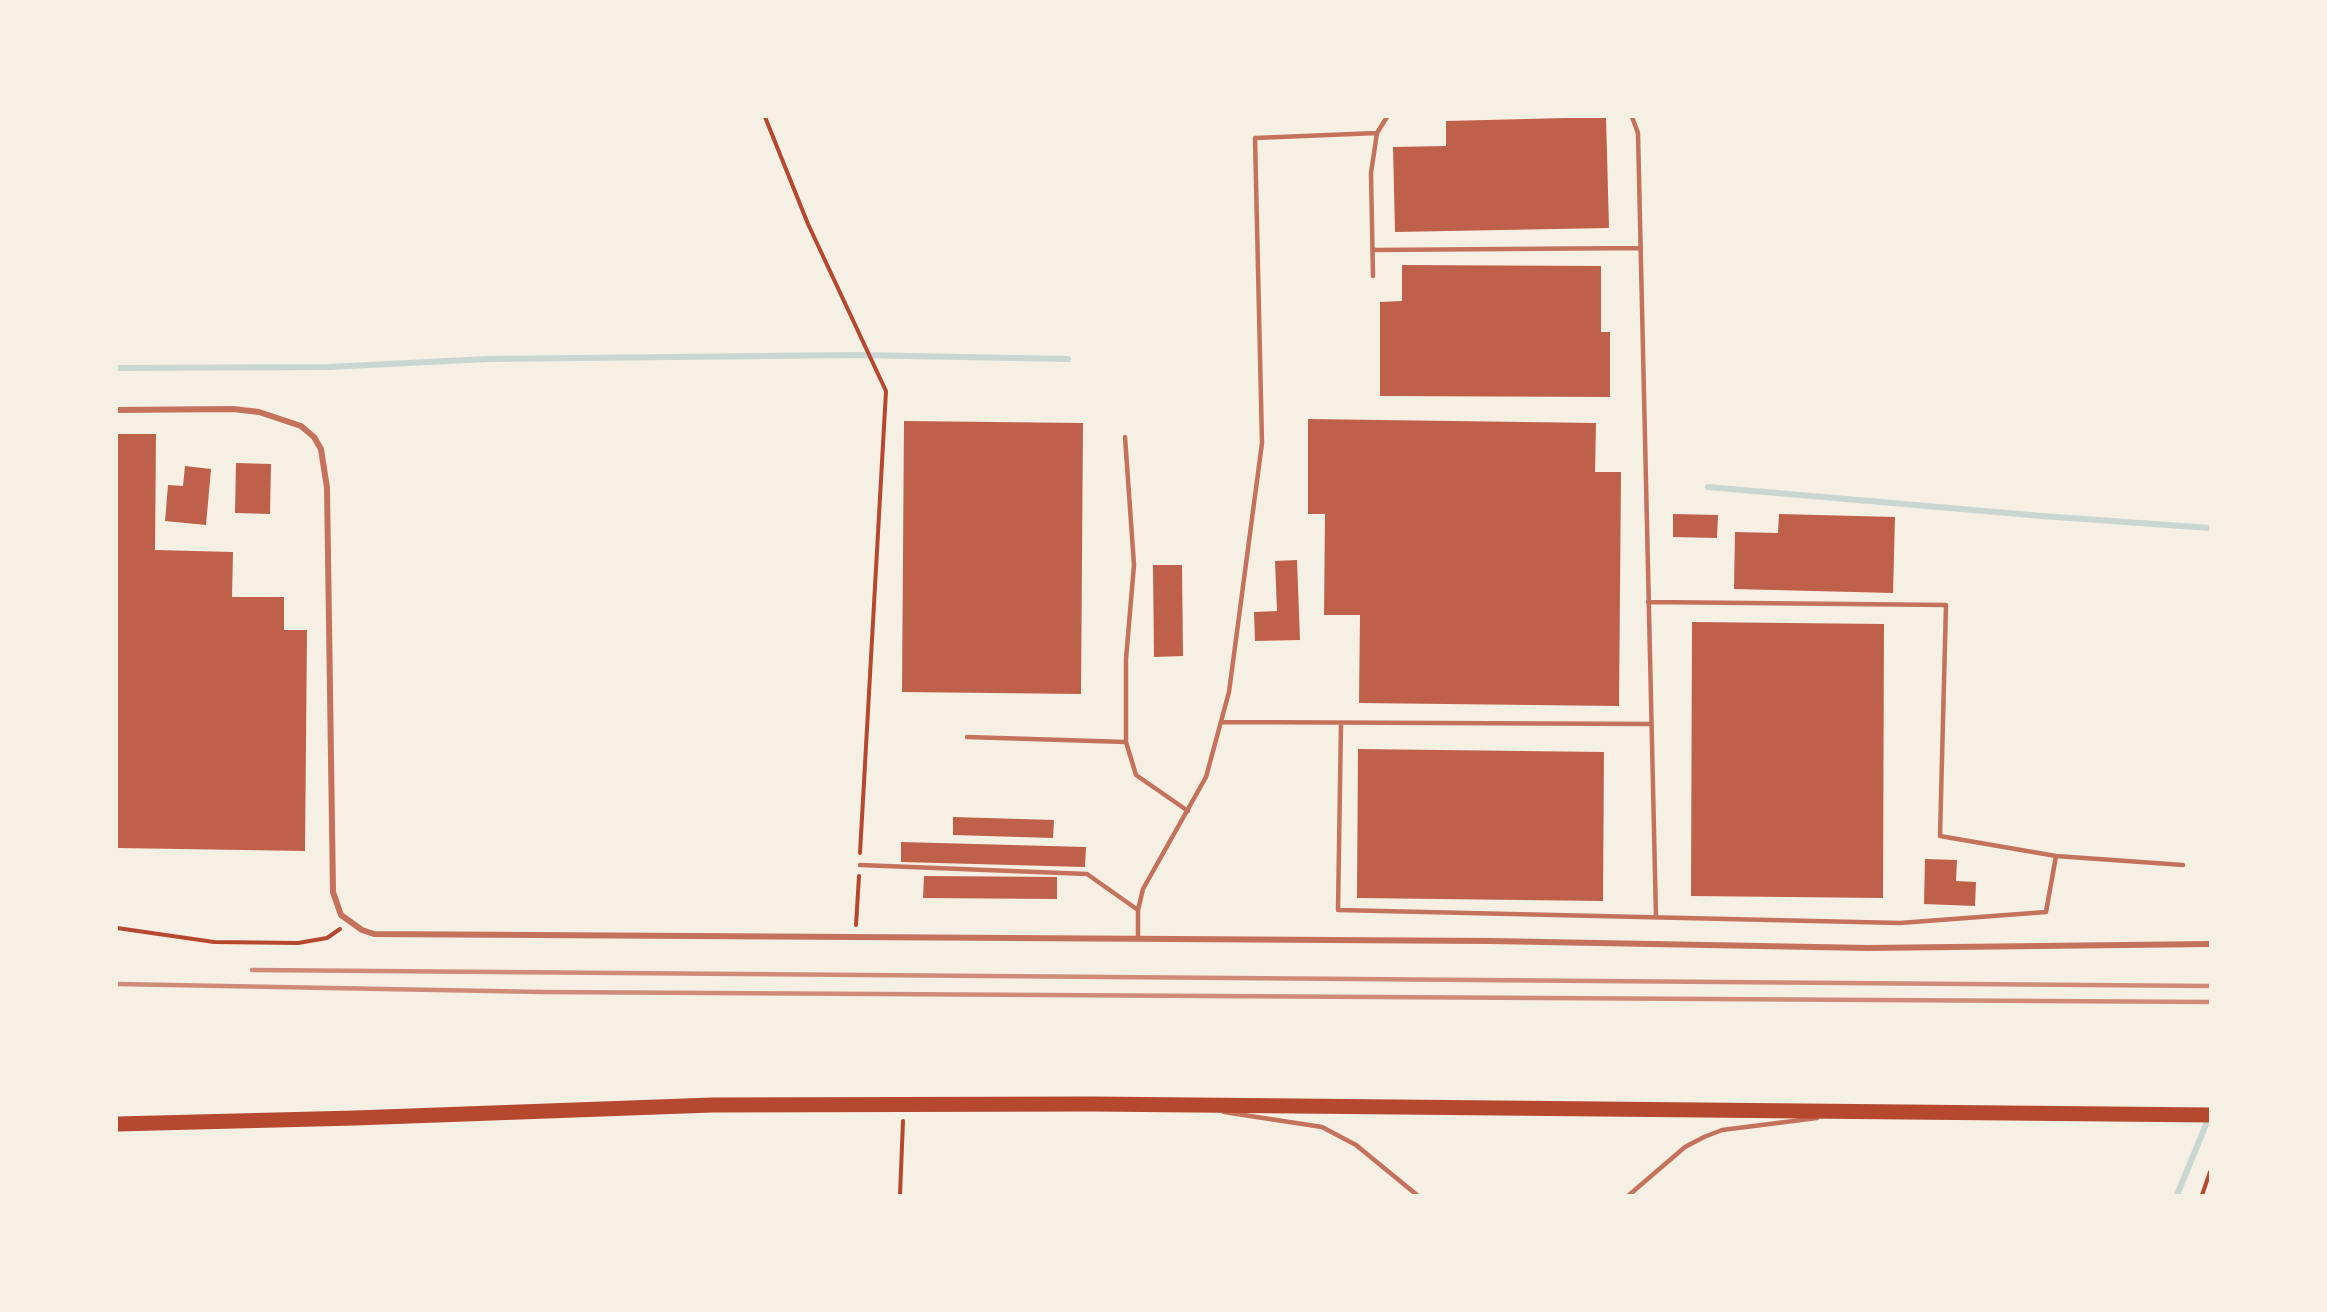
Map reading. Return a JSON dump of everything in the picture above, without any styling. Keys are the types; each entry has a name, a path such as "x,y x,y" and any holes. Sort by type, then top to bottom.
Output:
{"main road":[{"path":"117,1124 712,1105 903,1104 1875,1110 2210,1115"}],"street":[{"path":"117,410 233,409 259,412 301,426 314,437 321,449 327,488 333,892 341,915 362,930 374,934 1490,940 1868,948 2210,944"}],"lane":[{"path":"1373,276 1371,173 1377,133 1387,117"},
{"path":"1632,117 1638,133 1656,917"},
{"path":"1138,939 1137,910 1143,889 1206,777 1229,692 1262,443 1255,138 1377,133"},
{"path":"1373,250 1641,248"},
{"path":"1125,437 1134,565 1126,660 1126,742 1136,775 1188,811"},
{"path":"1648,602 1946,605 1940,836 2056,856 2183,865"},
{"path":"1221,722 1651,724"},
{"path":"1341,723 1338,909 1900,923 2046,912 2056,856"},
{"path":"967,737 1126,742"},
{"path":"860,865 1087,874 1137,910"},
{"path":"1174,1105 1322,1127 1356,1145 1417,1195"},
{"path":"1629,1195 1685,1147 1722,1130 1875,1110"},
{"path":"1639,1186 1639,1195"}],"path":[{"path":"765,117 808,224 886,392 856,938"},
{"path":"117,928 214,942 298,943 327,938 350,923"},
{"path":"900,1195 903,1104"},
{"path":"2202,1195 2210,1172"}],"building":[{"path":"1606,117 1609,228 1395,232 1393,147 1446,146 1446,121"},
{"path":"1402,265 1601,266 1601,332 1610,332 1610,397 1380,396 1380,302 1402,301"},
{"path":"1308,419 1596,423 1595,472 1621,472 1619,706 1359,703 1360,615 1324,615 1325,514 1308,514"},
{"path":"904,421 1083,423 1081,694 902,692"},
{"path":"117,434 156,434 155,550 233,552 232,597 284,597 284,630 307,630 305,851 117,848"},
{"path":"236,463 271,464 270,514 235,513"},
{"path":"185,466 211,469 206,525 165,521 168,485 183,486"},
{"path":"1673,514 1718,515 1717,538 1673,537"},
{"path":"1779,514 1895,517 1893,593 1734,589 1735,532 1778,533"},
{"path":"1297,560 1300,640 1255,641 1254,612 1277,611 1275,561"},
{"path":"1153,565 1182,565 1183,656 1154,657"},
{"path":"1692,622 1884,624 1883,898 1691,896"},
{"path":"1358,749 1604,752 1603,901 1357,898"},
{"path":"953,817 1054,820 1053,838 953,835"},
{"path":"901,842 1086,847 1085,867 901,862"},
{"path":"1925,859 1957,860 1956,881 1976,882 1975,906 1924,904"},
{"path":"924,876 1057,877 1057,899 923,898"}],"waterway":[{"path":"117,368 329,367 487,359 857,355 1068,359"},
{"path":"1708,487 2210,528"},
{"path":"2177,1195 2209,1117"}],"railway":[{"path":"252,970 2210,986"},
{"path":"117,984 543,992 2210,1002"}]}
